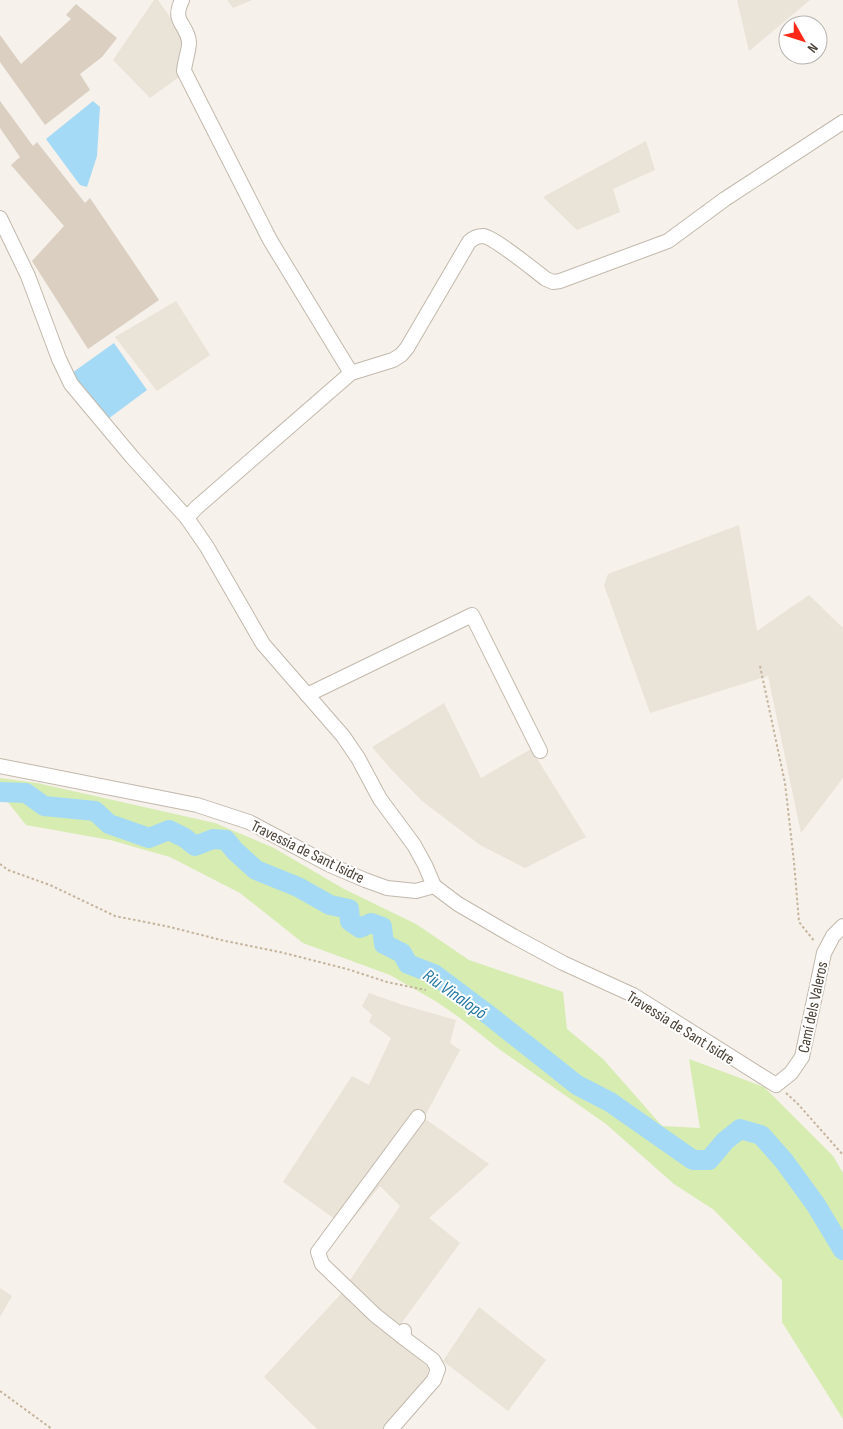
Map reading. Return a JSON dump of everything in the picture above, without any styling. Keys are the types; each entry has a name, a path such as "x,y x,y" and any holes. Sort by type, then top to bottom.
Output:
{"street":[{"path":"182,0 178,8 178,20 190,43 184,71 270,240 351,373"},
{"path":"187,518 196,508 351,373 393,360 401,355 473,238 486,236 546,279 560,282 668,241 725,199 843,122"},
{"path":"0,218 28,276 59,358 71,384 132,457 187,518 207,547 263,644 343,736 358,758 380,799 414,845 434,886"},
{"path":"306,695 472,615 540,751"},
{"name":"Travessia de Sant Isidre","path":"0,766 197,805 249,822 330,866 387,888 416,891 434,886 458,904 513,936 563,963 633,995 776,1085"},
{"name":"Camí dels Valeros","path":"776,1085 791,1073 802,1057 824,953 833,936 843,926"},
{"path":"391,1429 434,1380 438,1369 433,1360 404,1334 375,1315 322,1264 318,1252 418,1117"}],"path":[{"path":"760,666 784,782 799,922 816,943 826,948"},
{"path":"0,864 8,870 50,885 114,916 280,952 347,969 387,982 426,990"},
{"path":"776,1085 798,1104 843,1155"},
{"path":"0,1391 52,1429"}],"shaded area":[{"path":"154,0 158,0 184,37 179,77 150,98 113,60"},
{"path":"227,0 252,0 233,8"},
{"path":"737,0 810,0 792,15 778,15 778,27 749,51"},
{"path":"646,141 655,170 613,189 620,212 577,230 543,197"},
{"path":"176,301 210,355 157,391 115,337"},
{"path":"739,525 757,631 809,595 843,628 843,778 801,833 768,676 650,713 604,585 608,574"},
{"path":"444,703 481,778 531,749 586,837 525,868 480,845 422,801 372,747"},
{"path":"369,993 456,1020 450,1043 460,1050 424,1118 489,1164 429,1218 460,1243 392,1336 429,1368 426,1378 383,1429 317,1429 264,1377 340,1295 400,1206 380,1186 346,1227 283,1182 352,1076 369,1085 391,1038 369,1022 372,1015 362,1006"},
{"path":"0,1288 12,1296 0,1317"},
{"path":"479,1307 546,1360 508,1411 443,1361"}],"green space":[{"path":"0,778 37,783 215,823 274,848 344,889 416,924 469,960 563,992 567,1029 603,1059 662,1126 700,1128 689,1059 764,1087 833,1156 843,1173 843,1419 782,1322 782,1280 714,1210 674,1184 606,1124 499,1049 437,1002 390,975 303,943 240,893 170,857 110,840 26,825 7,801 0,802"}],"water":[{"path":"93,101 100,107 97,156 87,187 80,185 46,139"},
{"path":"114,343 147,390 108,419 72,373"}],"building":[{"path":"76,4 117,38 102,57 80,74 90,90 45,125 0,62 0,35 21,64 71,19 66,15"},
{"path":"0,101 33,146 37,142 85,203 90,198 159,300 88,349 32,261 64,226 11,165 20,157 0,128"}],"waterway":[{"name":"Riu Vinalopó","path":"0,792 26,793 44,806 95,811 109,824 149,838 169,830 185,838 195,846 213,839 226,840 256,870 298,887 330,905 349,909 350,921 360,928 371,923 382,927 384,944 402,953 408,964 434,974 577,1085 610,1102 693,1160 709,1160 725,1141 740,1129 761,1135 784,1161 816,1205 843,1250"}]}
